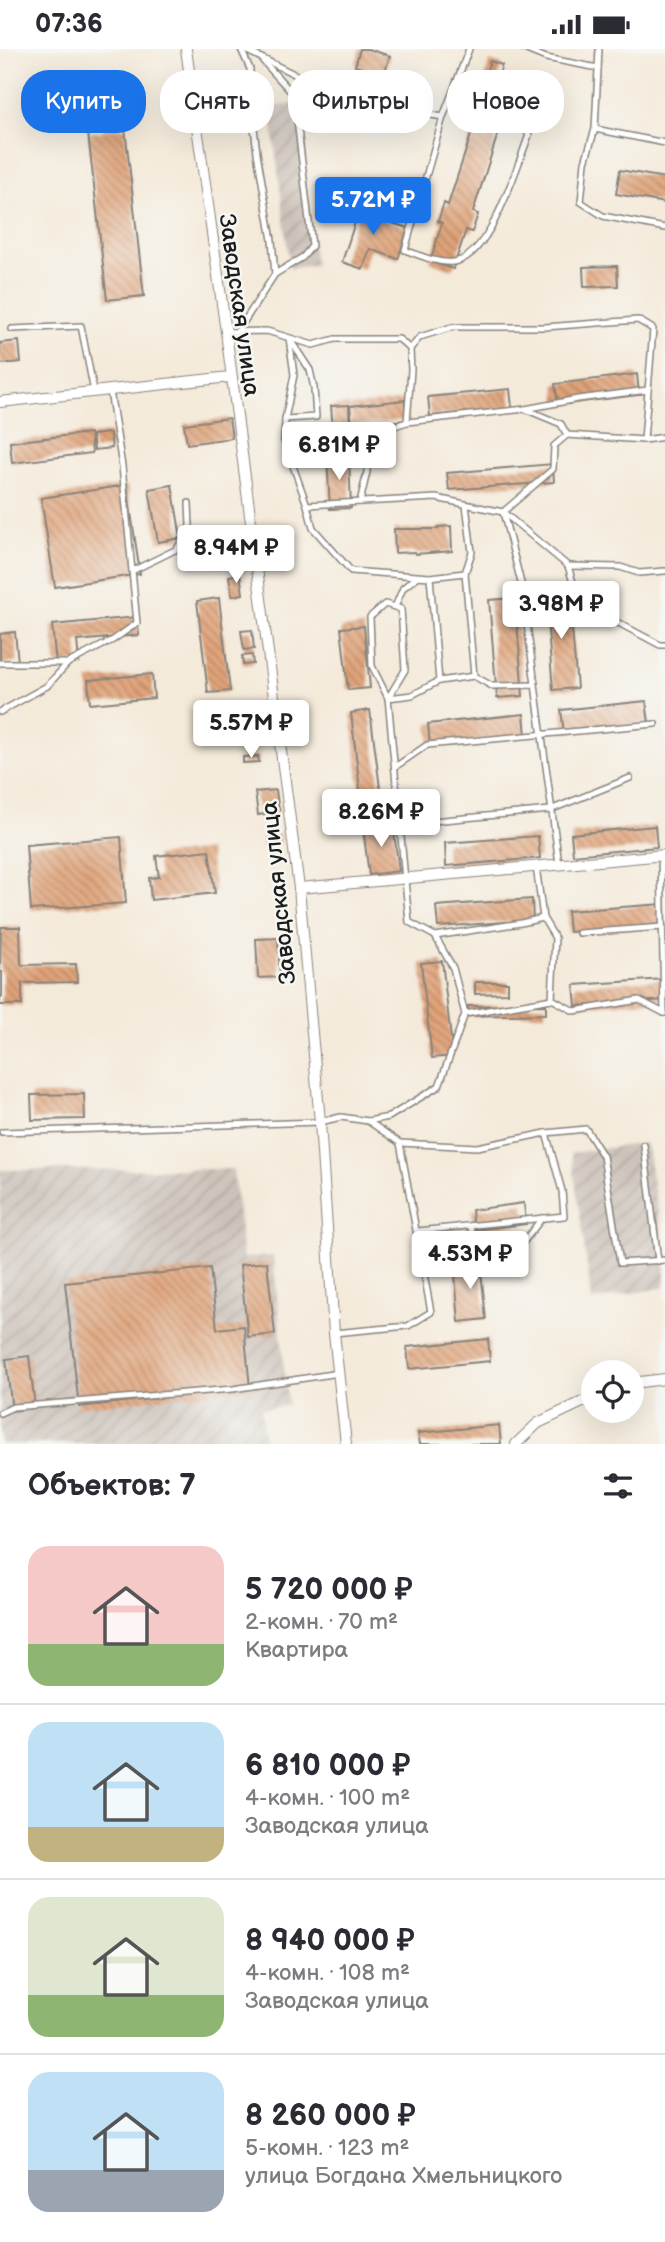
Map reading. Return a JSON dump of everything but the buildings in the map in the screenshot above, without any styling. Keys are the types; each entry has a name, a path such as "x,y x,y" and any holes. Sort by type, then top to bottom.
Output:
{"street":[{"name":"Заводская улица","path":"186,49 299,888 320,1122 334,1333 346,1444"},
{"path":"0,402 230,377"},
{"path":"299,888 663,855"},
{"path":"644,1382 665,1379"},
{"path":"516,1444 538,1423 581,1403"}],"lane":[{"path":"242,49 335,94 390,108 443,117"},
{"path":"242,49 250,69 257,153 275,274"},
{"path":"461,70 469,49"},
{"path":"524,49 546,58 598,68"},
{"path":"599,49 595,129 585,162 581,202 603,216 665,228"},
{"path":"238,331 275,274 303,257 313,246 294,95 261,58"},
{"path":"447,106 405,250 430,259 453,263 470,257 492,228 528,133"},
{"path":"595,129 665,143"},
{"path":"407,422 410,349 420,337 452,327 545,327 638,320 653,329 644,440"},
{"path":"12,329 81,326 94,392"},
{"path":"226,332 267,331 313,345 335,339 399,339 410,349"},
{"path":"285,419 316,417 310,370 289,338"},
{"path":"289,338 294,375 285,419 284,442 313,529 351,571 417,577 465,573"},
{"path":"0,712 47,686 68,663 113,640 137,623 122,466 109,390"},
{"path":"360,502 367,472 367,435 407,422 525,409 648,390"},
{"path":"525,409 561,423 567,435"},
{"path":"503,512 553,469 554,446 567,435 644,440 665,437"},
{"path":"307,505 436,498 503,512 568,566 579,602 660,645 665,645"},
{"path":"132,571 177,549 191,526 189,503"},
{"path":"466,505 472,552 465,573 474,676"},
{"path":"503,512 522,587 559,865"},
{"path":"568,566 620,567 639,573 665,571"},
{"path":"395,607 403,588 417,577"},
{"path":"430,577 439,681"},
{"path":"2,1132 320,1122 341,1117 368,1121 389,1117 439,1086 465,1014 453,968 435,936 409,922 388,698 372,666 370,617 385,604 401,609 405,670 388,698"},
{"path":"0,663 68,663"},
{"path":"388,698 412,695 439,681 474,676 492,686 535,685"},
{"path":"395,767 426,745 655,724"},
{"path":"401,824 550,810 630,778"},
{"path":"465,1014 552,999 574,1011 639,1000 664,1013 663,855"},
{"path":"536,866 544,918 555,938 552,999"},
{"path":"435,936 544,918"},
{"path":"579,933 663,927"},
{"path":"368,1121 400,1143 477,1147 546,1133 586,1129 603,1156 620,1263 661,1261 644,1145"},
{"path":"418,1231 564,1216 562,1191 546,1133"},
{"path":"334,1333 408,1326 431,1312 400,1143"},
{"path":"471,1226 477,1273 505,1266 542,1218"},
{"path":"0,1413 13,1407 233,1388 339,1373"}],"shaded area":[{"path":"288,105 288,133 299,133 315,265 290,268 273,133 274,107"},
{"path":"646,1143 665,1251 665,1287 592,1301 571,1153"},
{"path":"233,1169 243,1258 273,1256 288,1405 261,1409 265,1444 0,1444 0,1170"}]}
